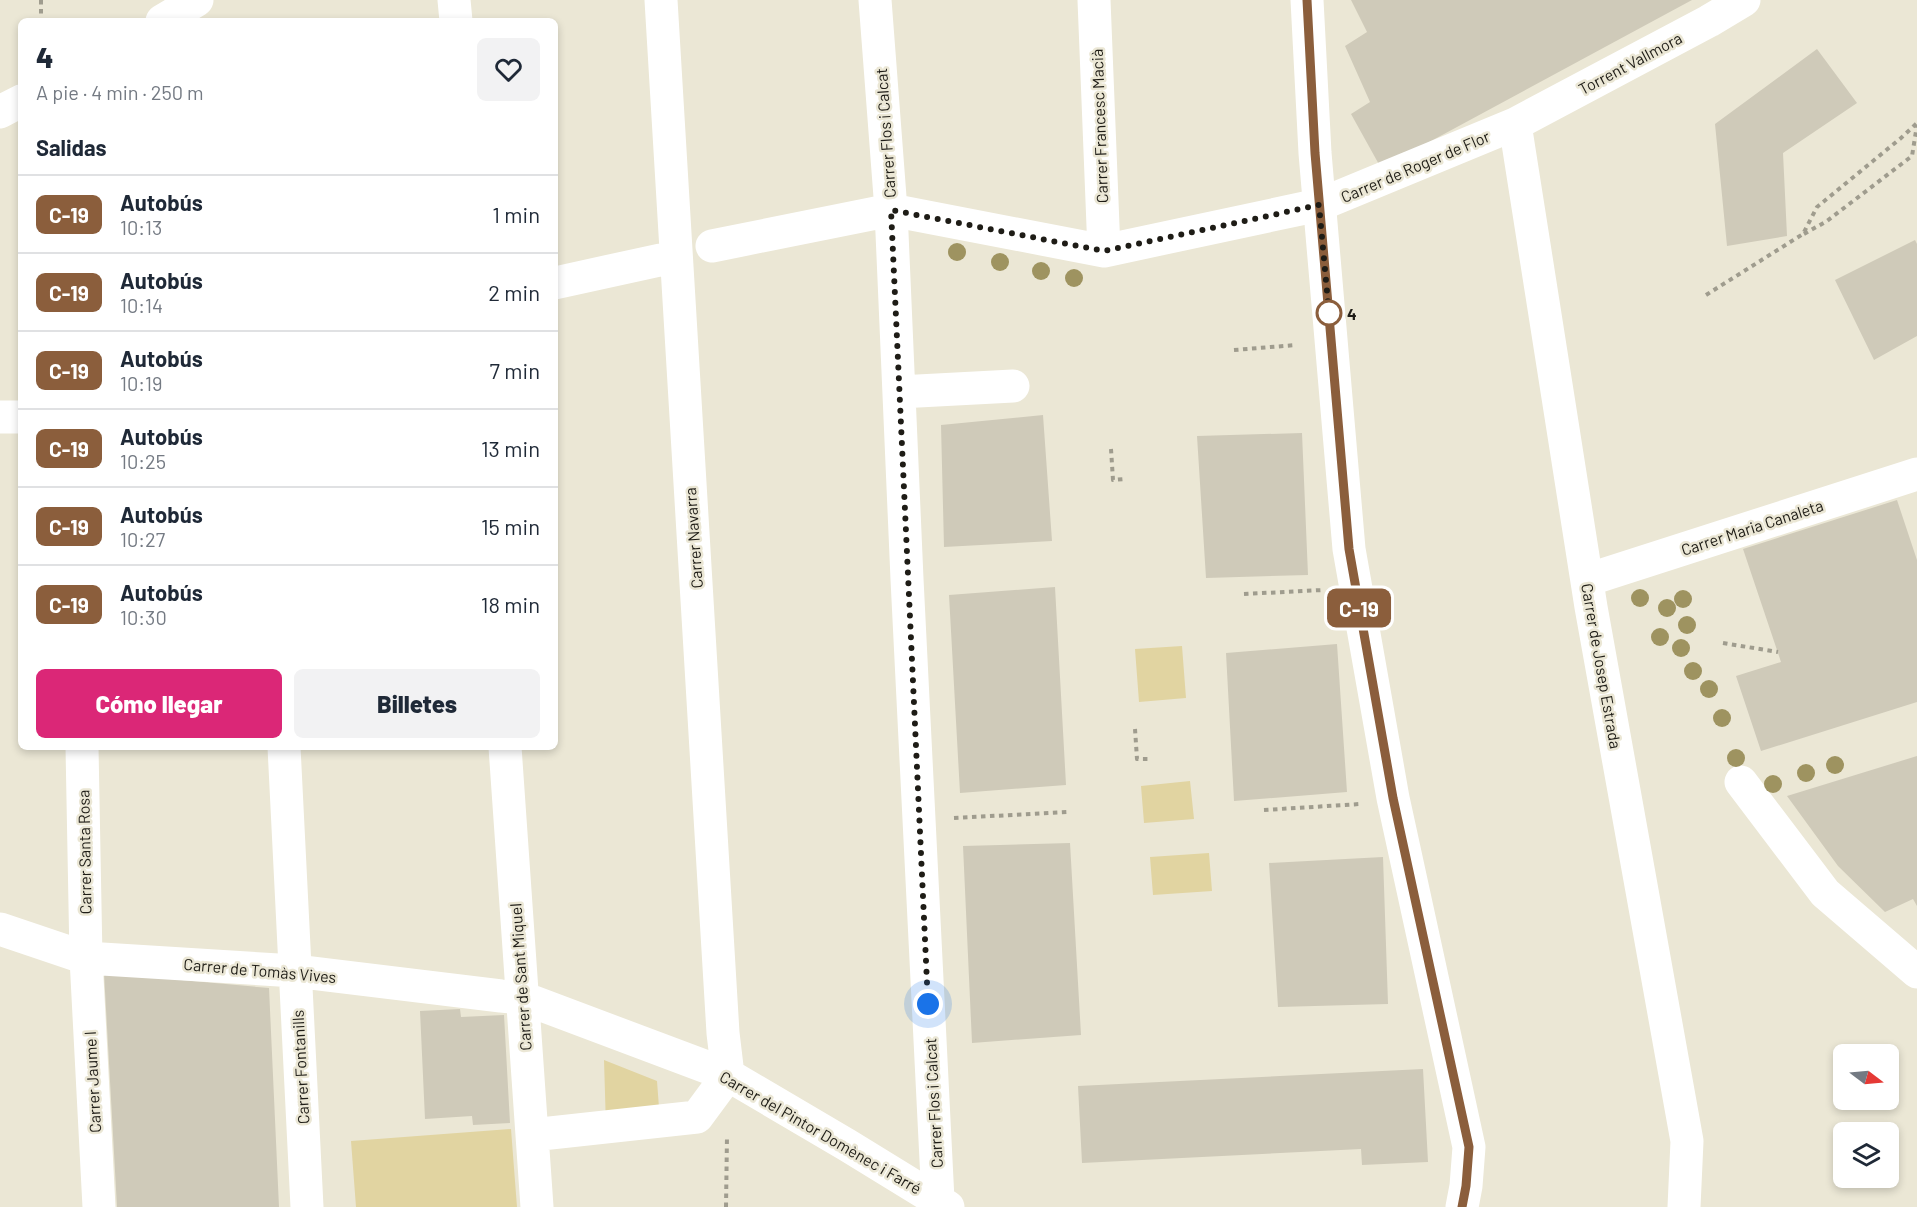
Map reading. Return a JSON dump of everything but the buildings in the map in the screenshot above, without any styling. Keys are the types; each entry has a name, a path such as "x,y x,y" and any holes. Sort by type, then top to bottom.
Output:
{"street":[{"path":"167,18 198,0"},
{"path":"454,0 456,18"},
{"name":"Carrer Navarra","path":"661,0 728,1076"},
{"name":"Carrer Flos i Calcat","path":"875,0 891,210 935,1158 943,1204"},
{"name":"Carrer Francesc Macià","path":"1094,0 1104,251"},
{"path":"1307,0 1319,205 1349,549 1393,798 1469,1147 1462,1207"},
{"name":"Torrent Vallmora","path":"1515,124 1709,21 1741,1"},
{"path":"0,112 18,103"},
{"name":"Carrer de Roger de Flor","path":"891,210 1104,251 1319,205 1515,124"},
{"name":"Carrer de Josep Estrada","path":"1515,124 1587,580 1687,1141 1684,1207"},
{"path":"712,246 891,210"},
{"path":"558,282 660,260"},
{"path":"899,392 1013,386"},
{"path":"0,417 18,417"},
{"name":"Carrer Maria Canaleta","path":"1587,580 1917,474"},
{"name":"Carrer Santa Rosa","path":"81,750 86,958"},
{"name":"Carrer Fontanills","path":"284,750 308,1207"},
{"name":"Carrer de Sant Miquel","path":"505,750 537,1207"},
{"path":"1741,782 1825,893 1917,972"},
{"name":"Carrer de Tomàs Vives","path":"0,929 86,958 295,971 523,998"},
{"name":"Carrer Jaume I","path":"86,958 99,1207"},
{"name":"Carrer del Pintor Domènec i Farré","path":"523,998 728,1076 943,1204"},
{"path":"532,1135 698,1117 728,1076"}],"path":[{"path":"40,0 41,18"},
{"path":"1803,234 1817,207 1917,124"},
{"path":"1706,295 1827,221 1912,156 1917,124"},
{"path":"1234,350 1303,345"},
{"path":"1111,449 1113,480 1124,479"},
{"path":"1244,594 1324,590"},
{"path":"1723,643 1778,652"},
{"path":"1135,729 1137,759 1148,759"},
{"path":"1264,810 1365,804"},
{"path":"954,818 1068,812"},
{"path":"726,1207 727,1135"}],"shaded area":[{"path":"1182,646 1186,698 1139,702 1135,649"},
{"path":"1190,781 1194,819 1144,823 1141,786"},
{"path":"1209,853 1212,891 1153,895 1150,857"},
{"path":"604,1060 657,1081 660,1121 606,1127"},
{"path":"511,1129 517,1207 356,1207 351,1141"}],"bus line":[{"name":"C-19","path":"1307,0 1315,153 1349,549 1393,798 1469,1147 1462,1207"}],"place":[{"name":"4","path":"1329,313"}],"route":[{"path":"928,1004 891,210 1104,251 1319,205 1329,313"}]}
